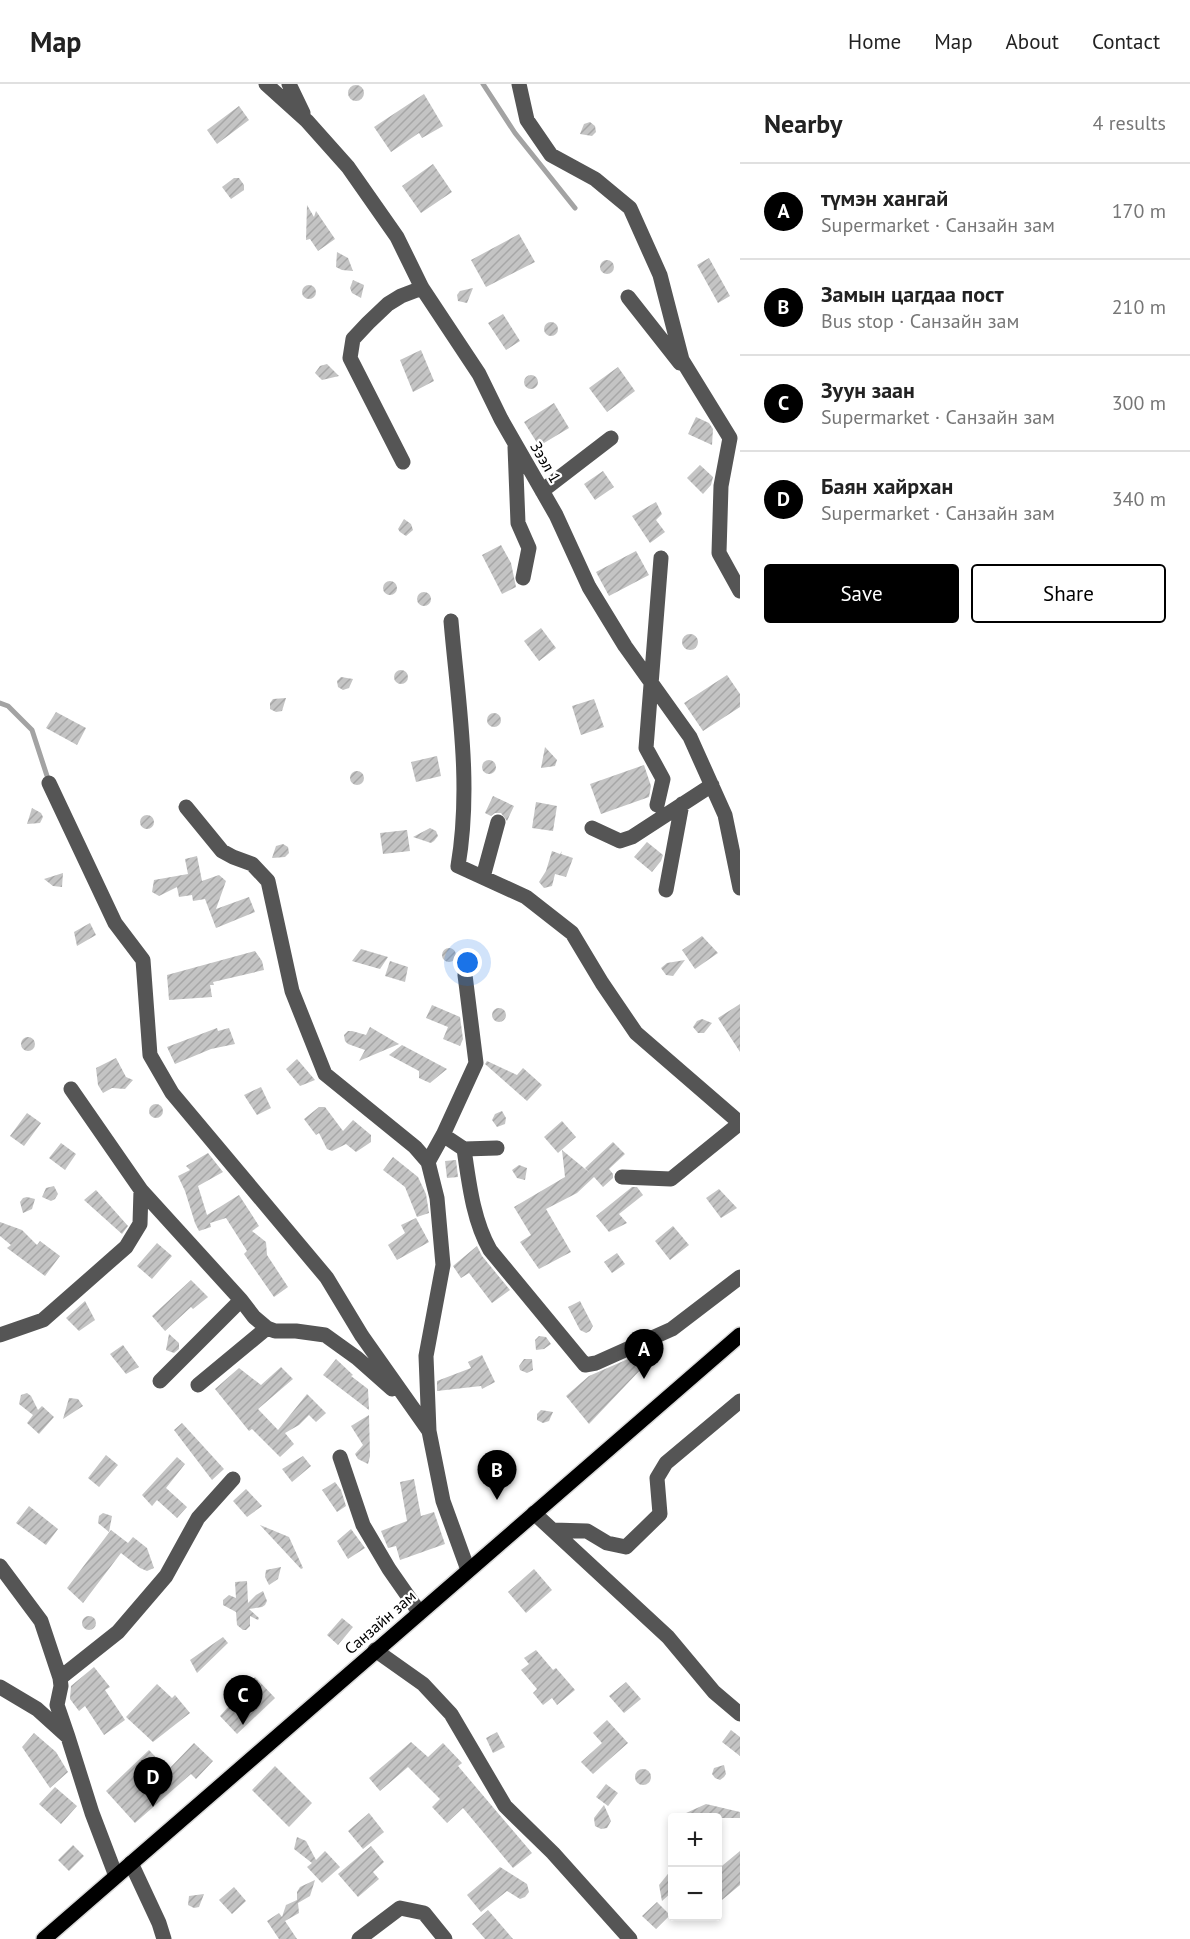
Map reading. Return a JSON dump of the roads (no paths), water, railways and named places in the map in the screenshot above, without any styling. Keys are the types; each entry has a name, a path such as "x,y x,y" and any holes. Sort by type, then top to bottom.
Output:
{"main road":[{"name":"Санзайн зам","path":"44,1939 740,1335"}],"street":[{"name":"Зээл 1","path":"266,84 307,122 348,167 397,237 423,288 479,374 515,444 556,515 589,587 625,646 690,736 736,844 740,888"},
{"path":"289,84 307,122"},
{"path":"519,84 527,120 551,155 595,179 630,208 660,275 682,360 730,438 721,486 719,553 740,591"},
{"path":"403,462 350,357 353,339 382,310 401,296 423,288"},
{"path":"628,297 689,373"},
{"path":"542,491 611,438"},
{"path":"515,444 518,523 529,548 523,578"},
{"path":"657,805 663,779 646,748 660,558"},
{"path":"451,621 465,785 463,838 458,866 525,897 572,933 636,1033 740,1123 671,1179 622,1177"},
{"path":"49,783 115,923 143,960 150,1055 172,1093 327,1278 362,1336 429,1431"},
{"path":"592,828 620,841 632,837 712,785"},
{"path":"666,891 682,804"},
{"path":"186,807 222,851 252,864 268,881 292,991 325,1074 415,1147 428,1162 437,1198 443,1265 426,1356 429,1431 443,1501 468,1570"},
{"path":"483,877 498,822"},
{"path":"428,1162 443,1136 476,1063 465,975"},
{"path":"71,1089 141,1190 254,1317 267,1328 275,1331 325,1335 357,1358 410,1404 429,1431"},
{"path":"443,1136 464,1149 497,1148"},
{"path":"464,1149 471,1193 482,1236 497,1259 585,1365 596,1363 672,1329 740,1278"},
{"path":"0,1335 43,1320 126,1248 140,1224 141,1190"},
{"path":"160,1381 241,1300"},
{"path":"198,1385 267,1328"},
{"path":"553,1530 587,1531 607,1543 626,1547 660,1514 657,1478 666,1462 740,1401"},
{"path":"340,1457 363,1525 389,1569 419,1612"},
{"path":"60,1678 118,1632 166,1576 198,1518 233,1479"},
{"path":"534,1513 668,1637 714,1692 740,1714"},
{"path":"0,1566 40,1621 60,1678 61,1686 57,1705 92,1813 116,1876"},
{"path":"375,1650 423,1684 451,1714 505,1806 553,1853 630,1939"},
{"path":"0,1687 37,1709 68,1737"},
{"path":"131,1863 164,1939"},
{"path":"358,1939 400,1908 424,1913 445,1939"}],"waterway":[{"path":"483,84 515,133 575,208"},
{"path":"0,703 8,706 32,730 49,782"}],"place":[{"name":"түмэн хангай","path":"644,1379"},
{"name":"Замын цагдаа пост","path":"497,1500"},
{"name":"Зуун заан","path":"243,1725"},
{"name":"Баян хайрхан","path":"153,1807"}]}
